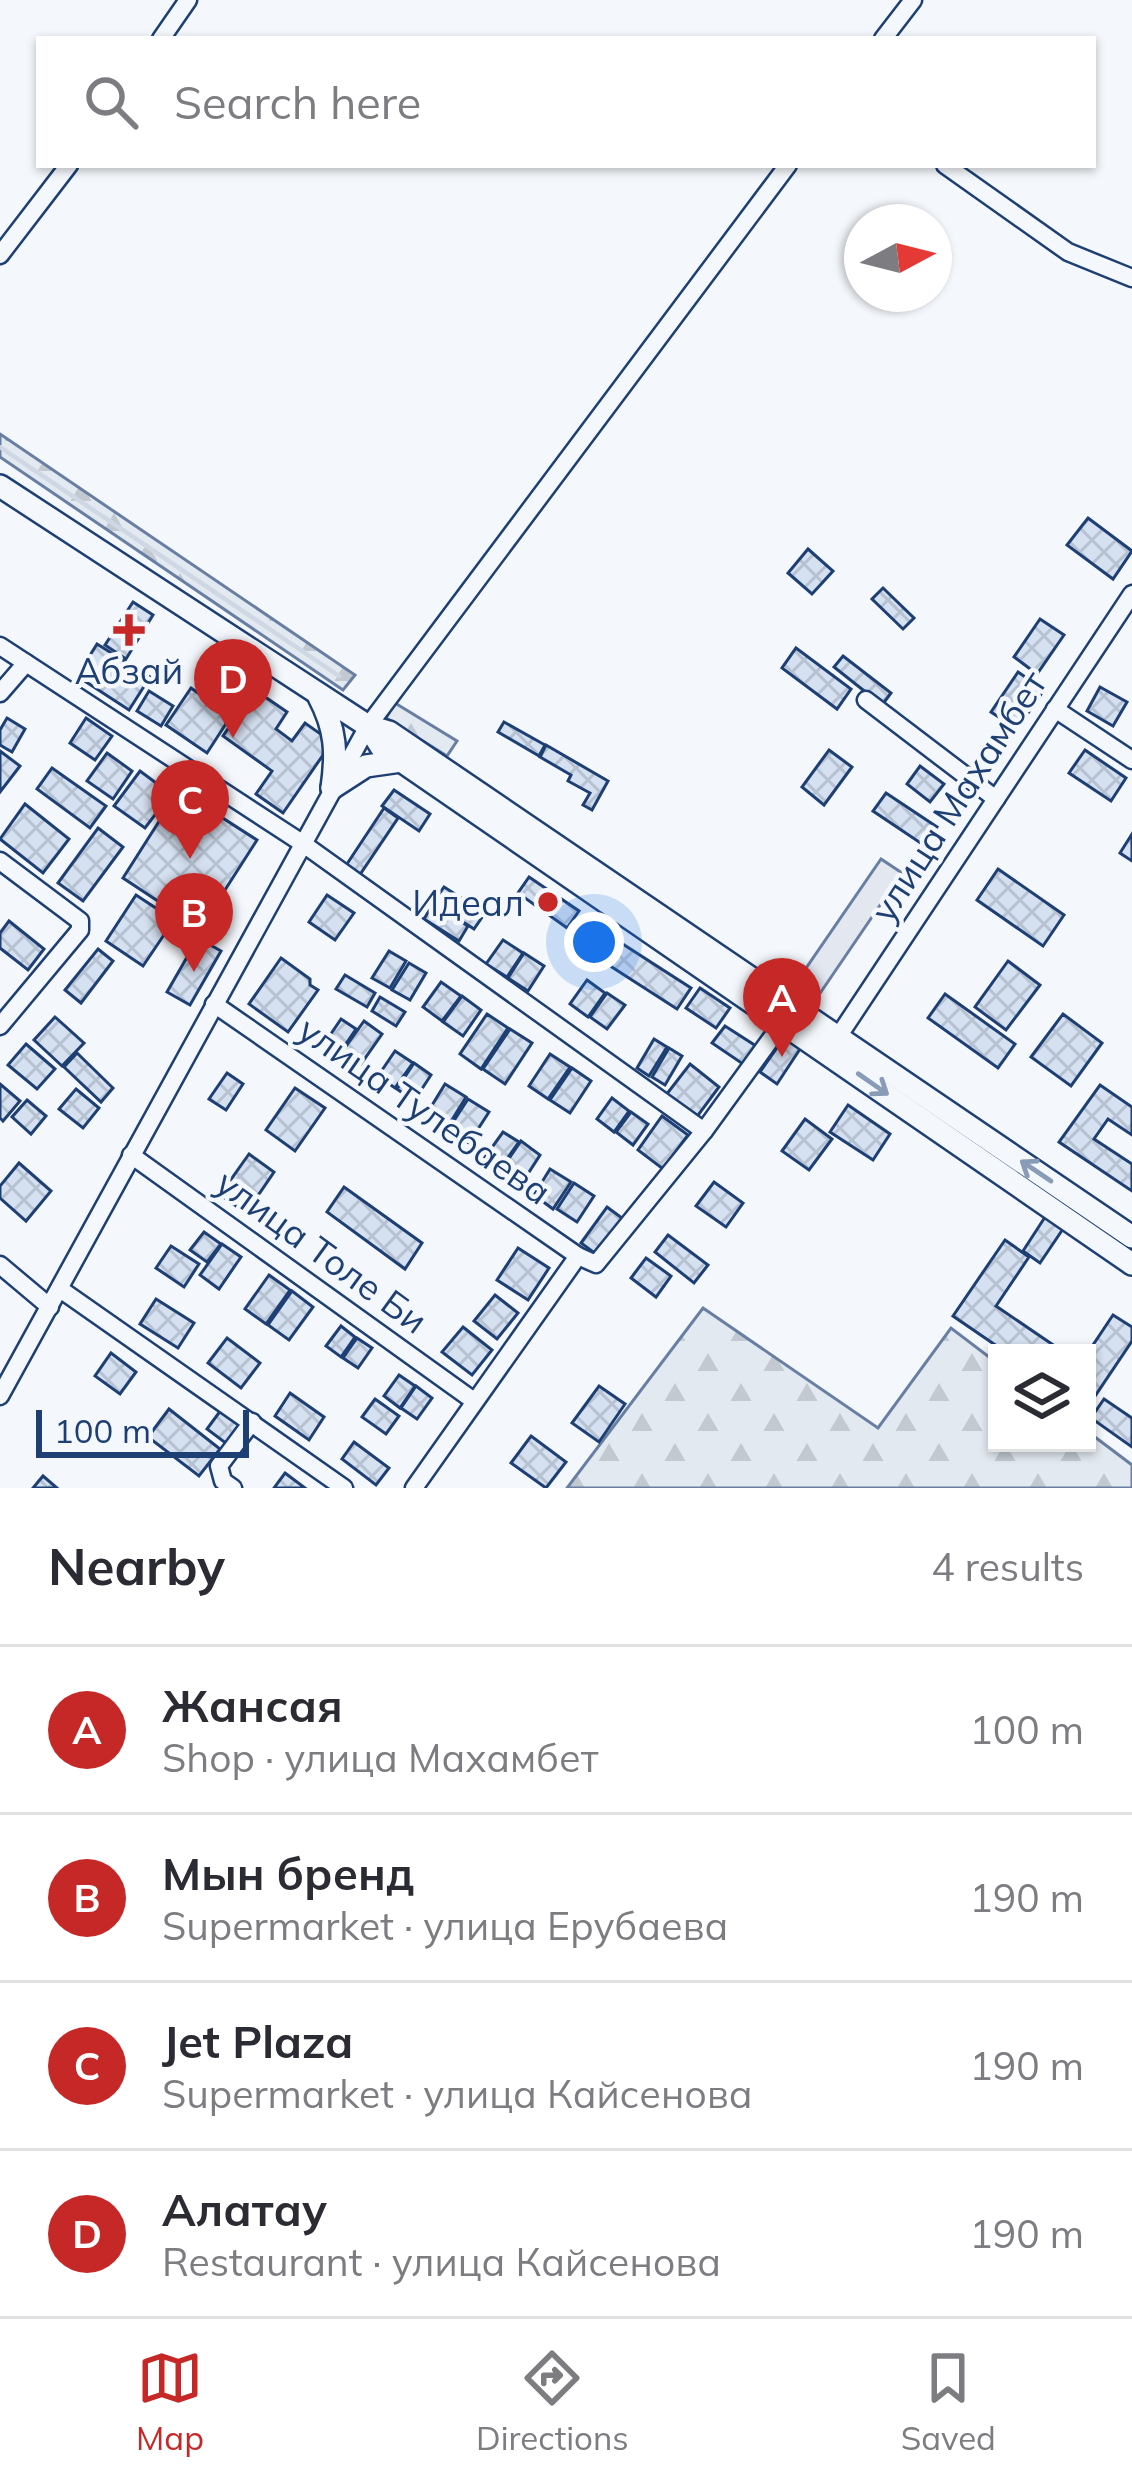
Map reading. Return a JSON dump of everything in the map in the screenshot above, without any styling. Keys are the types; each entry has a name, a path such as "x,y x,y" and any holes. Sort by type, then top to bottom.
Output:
{"main road":[{"path":"0,486 368,726 388,732 788,1014"},
{"path":"316,692 334,728 337,759 332,788"},
{"path":"368,726 381,747 401,761 1132,1237"},
{"path":"332,788 365,766 401,761"},
{"path":"833,1044 1132,1264"}],"street":[{"path":"163,36 188,0"},
{"path":"885,36 913,0"},
{"path":"0,255 67,168"},
{"path":"0,1396 368,726 786,168"},
{"path":"949,168 1068,252 1132,278"},
{"name":"улица Махамбет","path":"833,1044 1132,594"},
{"path":"0,646 302,843 704,1131 788,1014"},
{"path":"0,693 26,663"},
{"path":"866,700 996,799"},
{"path":"1055,709 1132,760"},
{"path":"0,861 80,921 80,930 0,1026"},
{"name":"улица Тулебаева","path":"214,1004 596,1264 704,1131"},
{"name":"улица Толе Би","path":"131,1155 474,1401"},
{"path":"414,1488 578,1256"},
{"path":"0,1265 50,1307"},
{"path":"60,1289 344,1488"},
{"path":"232,1488 223,1481 219,1466 252,1422"}],"green space":[{"path":"0,434 355,675 343,690 0,457"},
{"path":"395,703 457,741 447,756 386,718"},
{"path":"703,1308 878,1428 951,1328 988,1356 988,1452 1096,1452 1096,1438 1132,1465 1132,1488 567,1488"}],"shaded area":[{"path":"881,859 902,873 810,1008 789,993"}],"building":[{"path":"1088,518 1132,551 1113,579 1067,545"},
{"path":"808,549 833,571 812,594 788,573"},
{"path":"883,588 914,618 903,629 872,599"},
{"name":"Абзай","path":"133,602 153,615 126,659 105,645"},
{"path":"1040,619 1064,635 1037,674 1014,657"},
{"path":"97,644 150,677 129,710 77,676"},
{"path":"796,648 851,689 837,709 782,668"},
{"path":"843,656 891,693 882,705 834,667"},
{"path":"1018,672 1044,690 1017,729 991,712"},
{"path":"1100,687 1127,702 1113,726 1087,711"},
{"path":"191,688 231,716 207,753 166,725"},
{"path":"255,690 287,712 276,729 292,741 305,723 332,742 283,813 256,794 272,771 223,736"},
{"path":"149,691 173,706 161,726 137,711"},
{"path":"7,718 25,729 12,752 0,745 0,730"},
{"path":"86,718 112,736 95,760 70,743"},
{"path":"504,722 545,745 539,756 498,732"},
{"path":"546,745 608,781 592,810 583,805 590,793 540,757"},
{"path":"829,750 852,767 824,805 802,787"},
{"path":"1085,750 1126,778 1111,801 1069,773"},
{"path":"0,751 20,766 0,792"},
{"path":"107,753 132,771 113,799 87,781"},
{"path":"920,766 944,784 930,802 907,784"},
{"path":"52,768 106,806 90,828 37,789"},
{"path":"140,771 171,794 145,828 114,806"},
{"path":"179,790 257,840 200,929 123,878"},
{"path":"394,790 430,814 419,831 382,806"},
{"path":"886,793 937,827 925,846 873,811"},
{"path":"25,804 69,839 43,873 0,839"},
{"path":"384,808 398,818 355,882 341,873"},
{"path":"98,828 123,847 83,901 58,883"},
{"path":"1132,834 1132,861 1120,853"},
{"path":"998,869 1064,915 1043,946 977,900"},
{"name":"Идеал","path":"529,877 579,911 567,928 518,893"},
{"path":"444,887 485,913 474,929 433,903"},
{"path":"136,895 174,920 143,966 106,941"},
{"path":"327,895 354,913 335,940 309,922"},
{"path":"433,904 468,926 459,941 424,919"},
{"path":"9,921 44,949 28,970 0,948 0,933"},
{"path":"587,921 691,988 677,1009 573,942"},
{"path":"198,938 221,951 190,1005 167,992"},
{"path":"503,940 523,953 507,977 486,964"},
{"path":"98,949 113,961 81,1003 65,990"},
{"path":"389,951 406,961 390,988 372,978"},
{"path":"524,953 544,966 528,991 508,978"},
{"path":"281,958 318,990 288,1032 249,1004"},
{"path":"1008,961 1040,985 1006,1030 975,1007"},
{"path":"409,963 426,973 410,1000 392,990"},
{"path":"345,975 375,993 367,1007 336,989"},
{"path":"587,980 605,993 588,1017 570,1004"},
{"path":"441,982 461,996 442,1021 423,1007"},
{"path":"700,988 730,1008 716,1028 686,1008"},
{"path":"607,993 625,1005 607,1029 590,1017"},
{"path":"945,994 1015,1044 998,1068 928,1018"},
{"path":"462,996 481,1010 463,1036 443,1022"},
{"path":"380,997 405,1012 396,1026 372,1011"},
{"path":"487,1014 508,1028 481,1069 460,1054"},
{"path":"1063,1014 1102,1043 1071,1086 1031,1057"},
{"path":"55,1017 84,1043 62,1066 34,1040"},
{"path":"341,1019 356,1029 341,1051 326,1041"},
{"path":"364,1021 382,1034 361,1064 342,1052"},
{"path":"725,1026 756,1046 743,1064 712,1043"},
{"path":"510,1029 532,1043 505,1084 483,1069"},
{"path":"788,1032 804,1043 777,1084 760,1072"},
{"path":"654,1039 667,1047 649,1076 637,1068"},
{"path":"26,1044 55,1069 37,1089 8,1065"},
{"path":"669,1048 682,1056 665,1085 652,1077"},
{"path":"395,1051 413,1063 395,1088 378,1076"},
{"path":"77,1053 113,1088 101,1102 64,1067"},
{"path":"550,1054 570,1067 548,1099 529,1086"},
{"path":"414,1063 431,1075 414,1101 397,1089"},
{"path":"690,1064 719,1087 696,1118 666,1095"},
{"path":"572,1068 591,1081 570,1113 550,1100"},
{"path":"227,1073 243,1084 226,1110 209,1099"},
{"path":"0,1084 20,1101 3,1121 0,1118"},
{"path":"445,1084 466,1097 447,1128 426,1115"},
{"path":"1100,1085 1132,1107 1132,1135 1108,1119 1094,1139 1132,1164 1132,1191 1059,1142"},
{"path":"295,1088 325,1108 295,1151 266,1130"},
{"path":"76,1089 99,1108 83,1128 59,1109"},
{"path":"612,1098 629,1111 614,1132 597,1119"},
{"path":"468,1099 489,1112 469,1143 448,1130"},
{"path":"27,1100 46,1116 31,1134 12,1117"},
{"path":"848,1105 890,1134 873,1160 830,1132"},
{"path":"631,1112 648,1124 633,1145 616,1132"},
{"path":"662,1116 688,1135 663,1169 638,1150"},
{"path":"805,1119 832,1139 809,1170 782,1151"},
{"path":"503,1132 519,1142 501,1167 485,1157"},
{"path":"521,1141 540,1155 522,1183 501,1170"},
{"path":"249,1154 274,1172 246,1213 220,1195"},
{"path":"19,1163 51,1191 26,1221 0,1198 0,1186"},
{"path":"550,1169 571,1182 553,1209 534,1195"},
{"path":"714,1182 743,1203 726,1227 696,1206"},
{"path":"574,1183 594,1196 577,1222 557,1209"},
{"path":"344,1187 422,1243 405,1269 327,1212"},
{"path":"607,1207 626,1221 600,1257 581,1243"},
{"path":"1047,1214 1065,1226 1040,1263 1023,1251"},
{"path":"204,1232 221,1244 207,1262 190,1250"},
{"path":"668,1235 708,1265 694,1283 655,1252"},
{"path":"1005,1240 1029,1257 996,1306 1052,1344 994,1344 953,1316"},
{"path":"222,1244 241,1257 219,1289 200,1275"},
{"path":"171,1246 199,1264 184,1287 156,1268"},
{"path":"518,1248 549,1268 528,1300 497,1280"},
{"path":"646,1258 671,1276 656,1297 631,1278"},
{"path":"269,1275 290,1290 266,1324 245,1309"},
{"path":"292,1291 313,1307 289,1340 268,1325"},
{"path":"495,1295 518,1313 497,1339 474,1321"},
{"path":"156,1299 194,1323 178,1348 140,1324"},
{"path":"1113,1315 1132,1327 1132,1341 1096,1395 1096,1344"},
{"path":"341,1326 355,1337 341,1357 326,1346"},
{"path":"463,1327 492,1350 472,1375 442,1352"},
{"path":"227,1338 260,1363 241,1388 208,1363"},
{"path":"357,1338 372,1348 358,1368 343,1358"},
{"path":"111,1353 136,1372 120,1394 95,1376"},
{"path":"399,1375 415,1386 400,1408 384,1396"},
{"path":"416,1386 432,1398 417,1419 401,1408"},
{"path":"599,1386 625,1404 599,1442 572,1423"},
{"path":"290,1393 324,1417 309,1440 275,1416"},
{"path":"375,1399 399,1416 386,1434 362,1417"},
{"path":"1104,1399 1132,1418 1132,1447 1096,1422 1096,1411"},
{"path":"169,1409 220,1449 199,1476 148,1437"},
{"path":"221,1410 241,1426 227,1444 207,1429"},
{"path":"531,1436 566,1462 546,1488 511,1463"},
{"path":"354,1442 389,1468 376,1485 342,1459"},
{"path":"285,1473 305,1488 274,1488"},
{"path":"43,1476 57,1488 33,1488"}],"waterway":[{"path":"0,447 339,676"}],"place":[{"name":"Абзай","path":"129,630"},
{"name":"Алатау","path":"233,738"},
{"name":"Jet Plaza","path":"190,859"},
{"name":"Идеал","path":"548,902"},
{"name":"Мын бренд","path":"194,972"},
{"name":"Жансая","path":"782,1057"}]}
